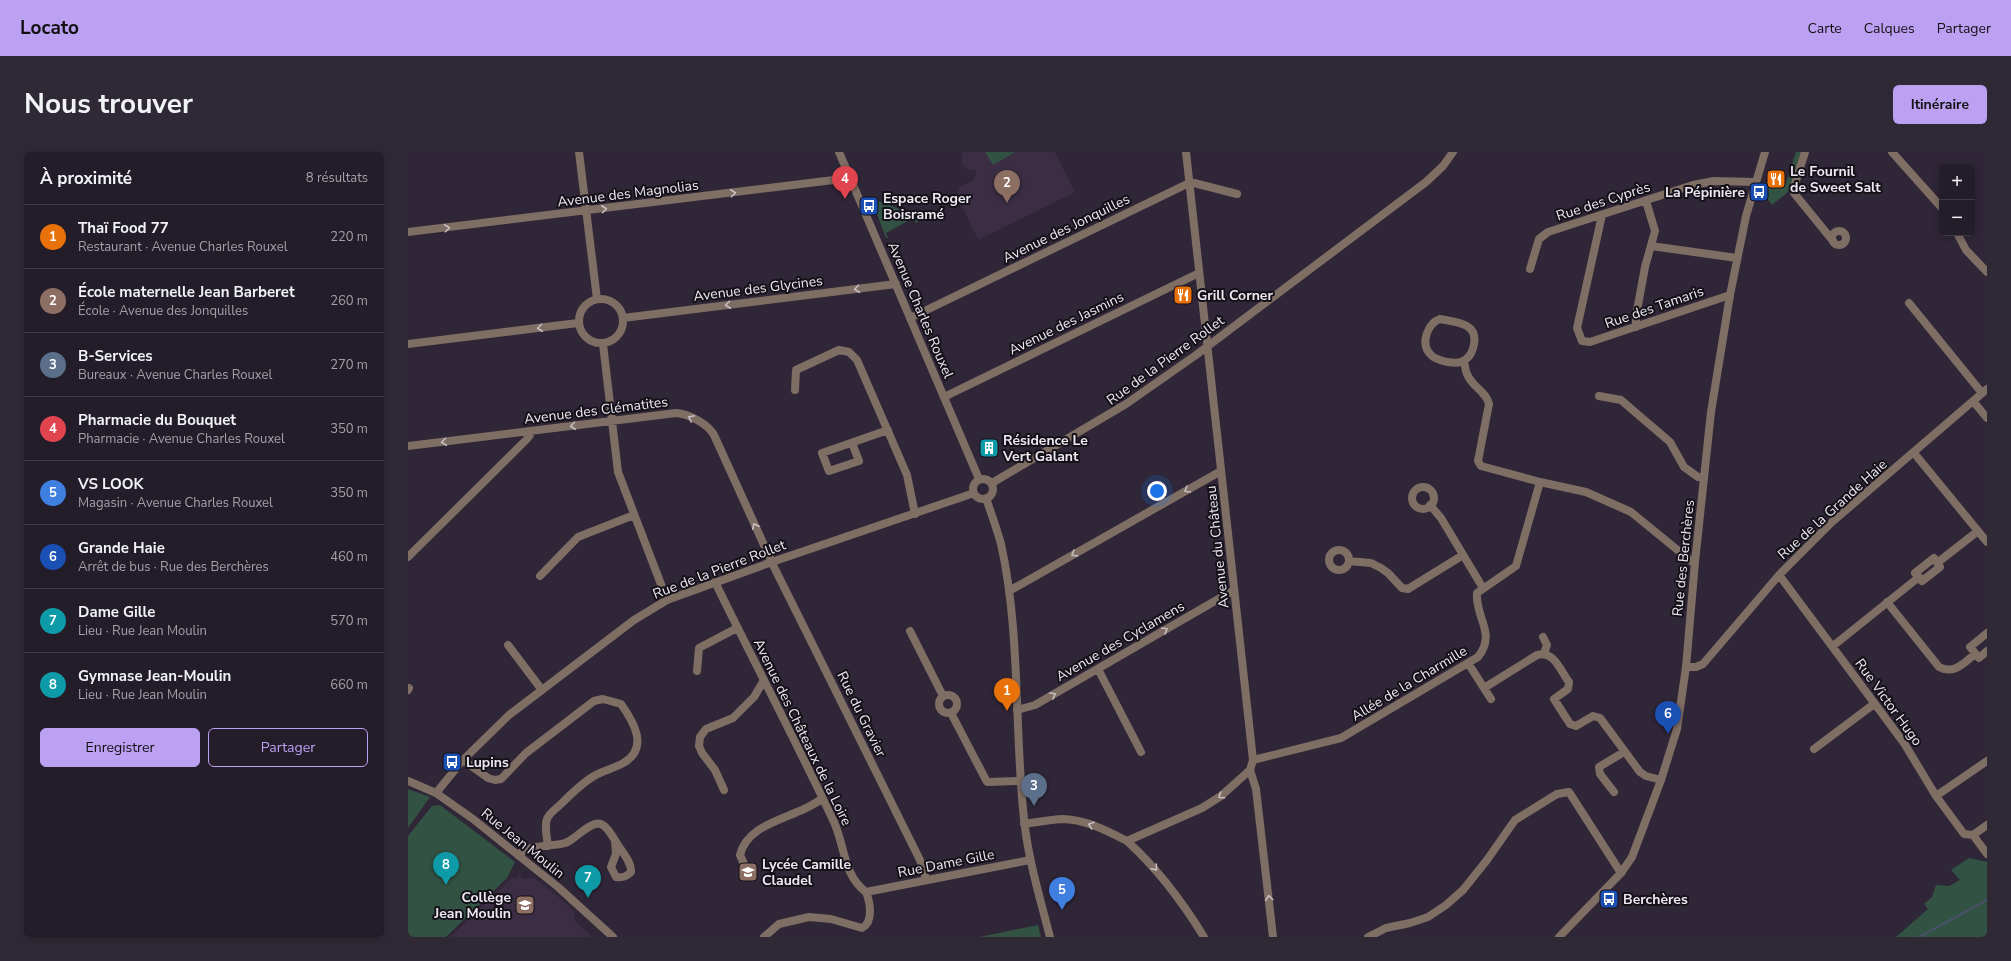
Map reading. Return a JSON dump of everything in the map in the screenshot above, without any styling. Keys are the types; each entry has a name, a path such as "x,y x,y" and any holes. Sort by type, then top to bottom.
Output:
{"street":[{"path":"579,152 597,299"},
{"name":"Avenue Charles Rouxel","path":"839,152 979,479"},
{"name":"Avenue du Château","path":"1186,152 1253,760 1250,770"},
{"name":"Rue de la Pierre Rollet","path":"992,483 1107,417 1207,346 1426,182 1443,166 1453,152"},
{"name":"Rue des Berchères","path":"1559,937 1632,857 1661,780 1676,729 1686,667 1695,562 1711,412 1737,258 1746,216 1765,152"},
{"path":"1805,152 1794,187 1794,193 1833,241"},
{"path":"1892,152 1939,205"},
{"name":"Avenue des Magnolias","path":"408,232 850,178"},
{"name":"Rue des Cyprès","path":"1530,269 1538,239 1548,232 1693,185 1714,181 1755,182"},
{"path":"1189,183 1237,194"},
{"name":"Avenue des Jonquilles","path":"910,318 1189,183"},
{"path":"1636,327 1636,316 1655,230 1646,200"},
{"name":"Rue des Tamaris","path":"1602,215 1577,328 1580,338 1586,342 1636,327 1730,295"},
{"path":"1959,236 1966,250 1987,272"},
{"path":"1651,246 1737,258"},
{"name":"Avenue des Jasmins","path":"944,397 1199,274"},
{"name":"Avenue des Glycines","path":"624,318 896,284"},
{"path":"597,299 611,301 617,305 624,318 623,325 616,338 603,344 589,340 584,336 578,323 581,310 591,301 597,299"},
{"path":"1909,303 1984,391"},
{"path":"1440,319 1467,324 1473,331 1475,340 1472,352 1464,361 1453,363 1433,357 1429,353 1425,346 1428,329 1434,321 1440,319"},
{"path":"408,344 578,323"},
{"path":"603,344 618,472 667,600"},
{"path":"795,390 796,370 839,350 849,352 857,360 907,475 915,514"},
{"path":"1464,361 1467,374 1474,385 1487,396 1489,404 1478,461 1481,466 1540,482 1586,492 1631,512 1691,561 1695,562"},
{"name":"Rue de la Grande Haie","path":"1686,667 1696,667 1703,664 1779,575 1832,522 1914,453 1984,391"},
{"path":"1599,396 1622,400 1670,442 1684,467 1698,477 1704,478"},
{"path":"1973,401 1987,418"},
{"name":"Avenue des Clématites","path":"408,446 682,413 709,427 772,562"},
{"path":"852,442 859,461 829,471 822,453 852,442 888,430"},
{"path":"408,557 526,440 530,435 530,431"},
{"path":"1914,453 1987,542"},
{"path":"1009,591 1221,471"},
{"path":"979,479 988,479 992,483 993,492 986,498 978,497 974,493 975,484 979,479"},
{"path":"1430,505 1441,518 1483,588 1516,566 1540,482"},
{"name":"Rue de la Pierre Rollet","path":"436,793 463,760 509,715 634,620 667,600 772,562 974,493"},
{"path":"986,498 1000,543 1009,591 1024,824 1030,860 1050,937"},
{"path":"540,576 578,537 634,516"},
{"path":"1833,646 1919,577 1915,573 1934,558 1937,563 1978,531"},
{"path":"1349,561 1371,564 1388,573 1402,588 1408,589 1463,555"},
{"name":"Rue du Gravier","path":"772,562 920,860 926,879"},
{"name":"Rue Victor Hugo","path":"1779,575 1904,743 1936,796 1963,833 1973,835"},
{"name":"Avenue des Châteaux de la Loire","path":"715,582 837,830 850,872 860,887 866,892"},
{"name":"Allée de la Charmille","path":"1253,760 1342,738 1478,657 1484,649 1486,641 1486,632 1476,600 1477,593 1483,588"},
{"name":"Avenue des Cyclamens","path":"1017,710 1036,705 1234,590"},
{"path":"1888,602 1940,667 1946,671 1954,670 1975,654"},
{"path":"697,670 699,648 738,628"},
{"path":"910,631 943,696"},
{"path":"1987,633 1970,647 1979,658 1987,652"},
{"path":"1543,637 1547,645 1544,653"},
{"path":"508,645 542,690"},
{"path":"1484,688 1537,655 1544,653 1550,655 1569,682 1568,688 1554,699 1570,724 1576,726 1593,716 1600,718 1640,772 1646,776 1661,780"},
{"path":"1468,663 1491,699"},
{"path":"1098,669 1141,752"},
{"path":"724,790 715,770 702,753 699,746 700,737 706,729 733,718 742,710 754,697 764,680"},
{"path":"951,713 956,709 956,700 952,695 943,696 939,701 939,706 942,711 951,713 987,782 1022,781"},
{"path":"463,760 488,778 501,779 526,753 594,701 603,699 621,704 635,726 638,735 638,745 632,756 625,763 595,775 575,790 547,818 545,827 548,846"},
{"path":"1814,749 1874,704"},
{"path":"1614,792 1600,774 1599,767 1624,752"},
{"path":"1936,796 1987,761"},
{"path":"1127,841 1202,808 1221,796 1250,770 1256,790 1273,937"},
{"name":"Rue Jean Moulin","path":"408,781 436,793 473,819 558,887 613,937"},
{"path":"1368,937 1386,928 1410,923 1428,917 1446,906 1487,860 1515,820 1557,794 1566,791 1569,792 1620,870"},
{"path":"749,875 740,855 744,843 749,837 772,823 822,799"},
{"path":"1024,824 1051,820 1074,820 1111,832 1127,841 1150,862 1166,881 1204,937"},
{"path":"518,855 526,850 567,843 591,824 596,823 607,826 615,841"},
{"path":"1987,825 1973,835 1987,854"},
{"name":"Rue Dame Gille","path":"866,892 926,879 1030,860"},
{"path":"764,937 779,924 809,917 831,919 862,928 868,924 870,913 866,892"}],"shaded area":[{"path":"963,152 1055,152 1075,192 978,240 957,195 960,187 974,180 976,170 968,170 963,166 961,160"},
{"name":"Collège Jean Moulin","path":"519,875 523,879 535,878 561,899 574,912 575,921 593,937 450,937 513,877 515,879"}],"green space":[{"path":"985,152 1015,152 993,165"},
{"path":"1796,152 1801,152 1788,192 1772,205 1762,192 1765,182 1784,188"},
{"path":"871,198 917,216 918,222 916,223 913,218 886,233 888,238 886,238"},
{"path":"408,789 430,797 408,828"},
{"path":"440,805 515,862 507,878 446,937 408,937 408,836 432,806"},
{"path":"1969,858 1987,862 1987,937 1896,937 1928,909 1924,904 1932,897 1936,885 1949,886 1960,880 1951,870"},
{"path":"1038,925 1041,937 979,937"}],"waterway":[{"path":"1919,937 1987,900"}],"place":[{"name":"Le Fournil de Sweet Salt","path":"1776,179"},
{"name":"La Pépinière","path":"1759,192"},
{"name":"Pharmacie du Bouquet","path":"845,199"},
{"name":"École maternelle Jean Barberet","path":"1007,203"},
{"name":"Espace Roger Boisramé","path":"869,206"},
{"name":"Grill Corner","path":"1183,295"},
{"name":"Résidence Le Vert Galant","path":"989,448"},
{"name":"Thaï Food 77","path":"1007,711"},
{"name":"Grande Haie","path":"1668,734"},
{"name":"Lupins","path":"452,762"},
{"name":"B-Services","path":"1034,806"},
{"name":"Lycée Camille Claudel","path":"748,872"},
{"name":"Gymnase Jean-Moulin","path":"446,885"},
{"name":"Dame Gille","path":"588,898"},
{"name":"Berchères","path":"1609,899"},
{"name":"Collège Jean Moulin","path":"525,905"},
{"name":"VS LOOK","path":"1062,910"}]}
